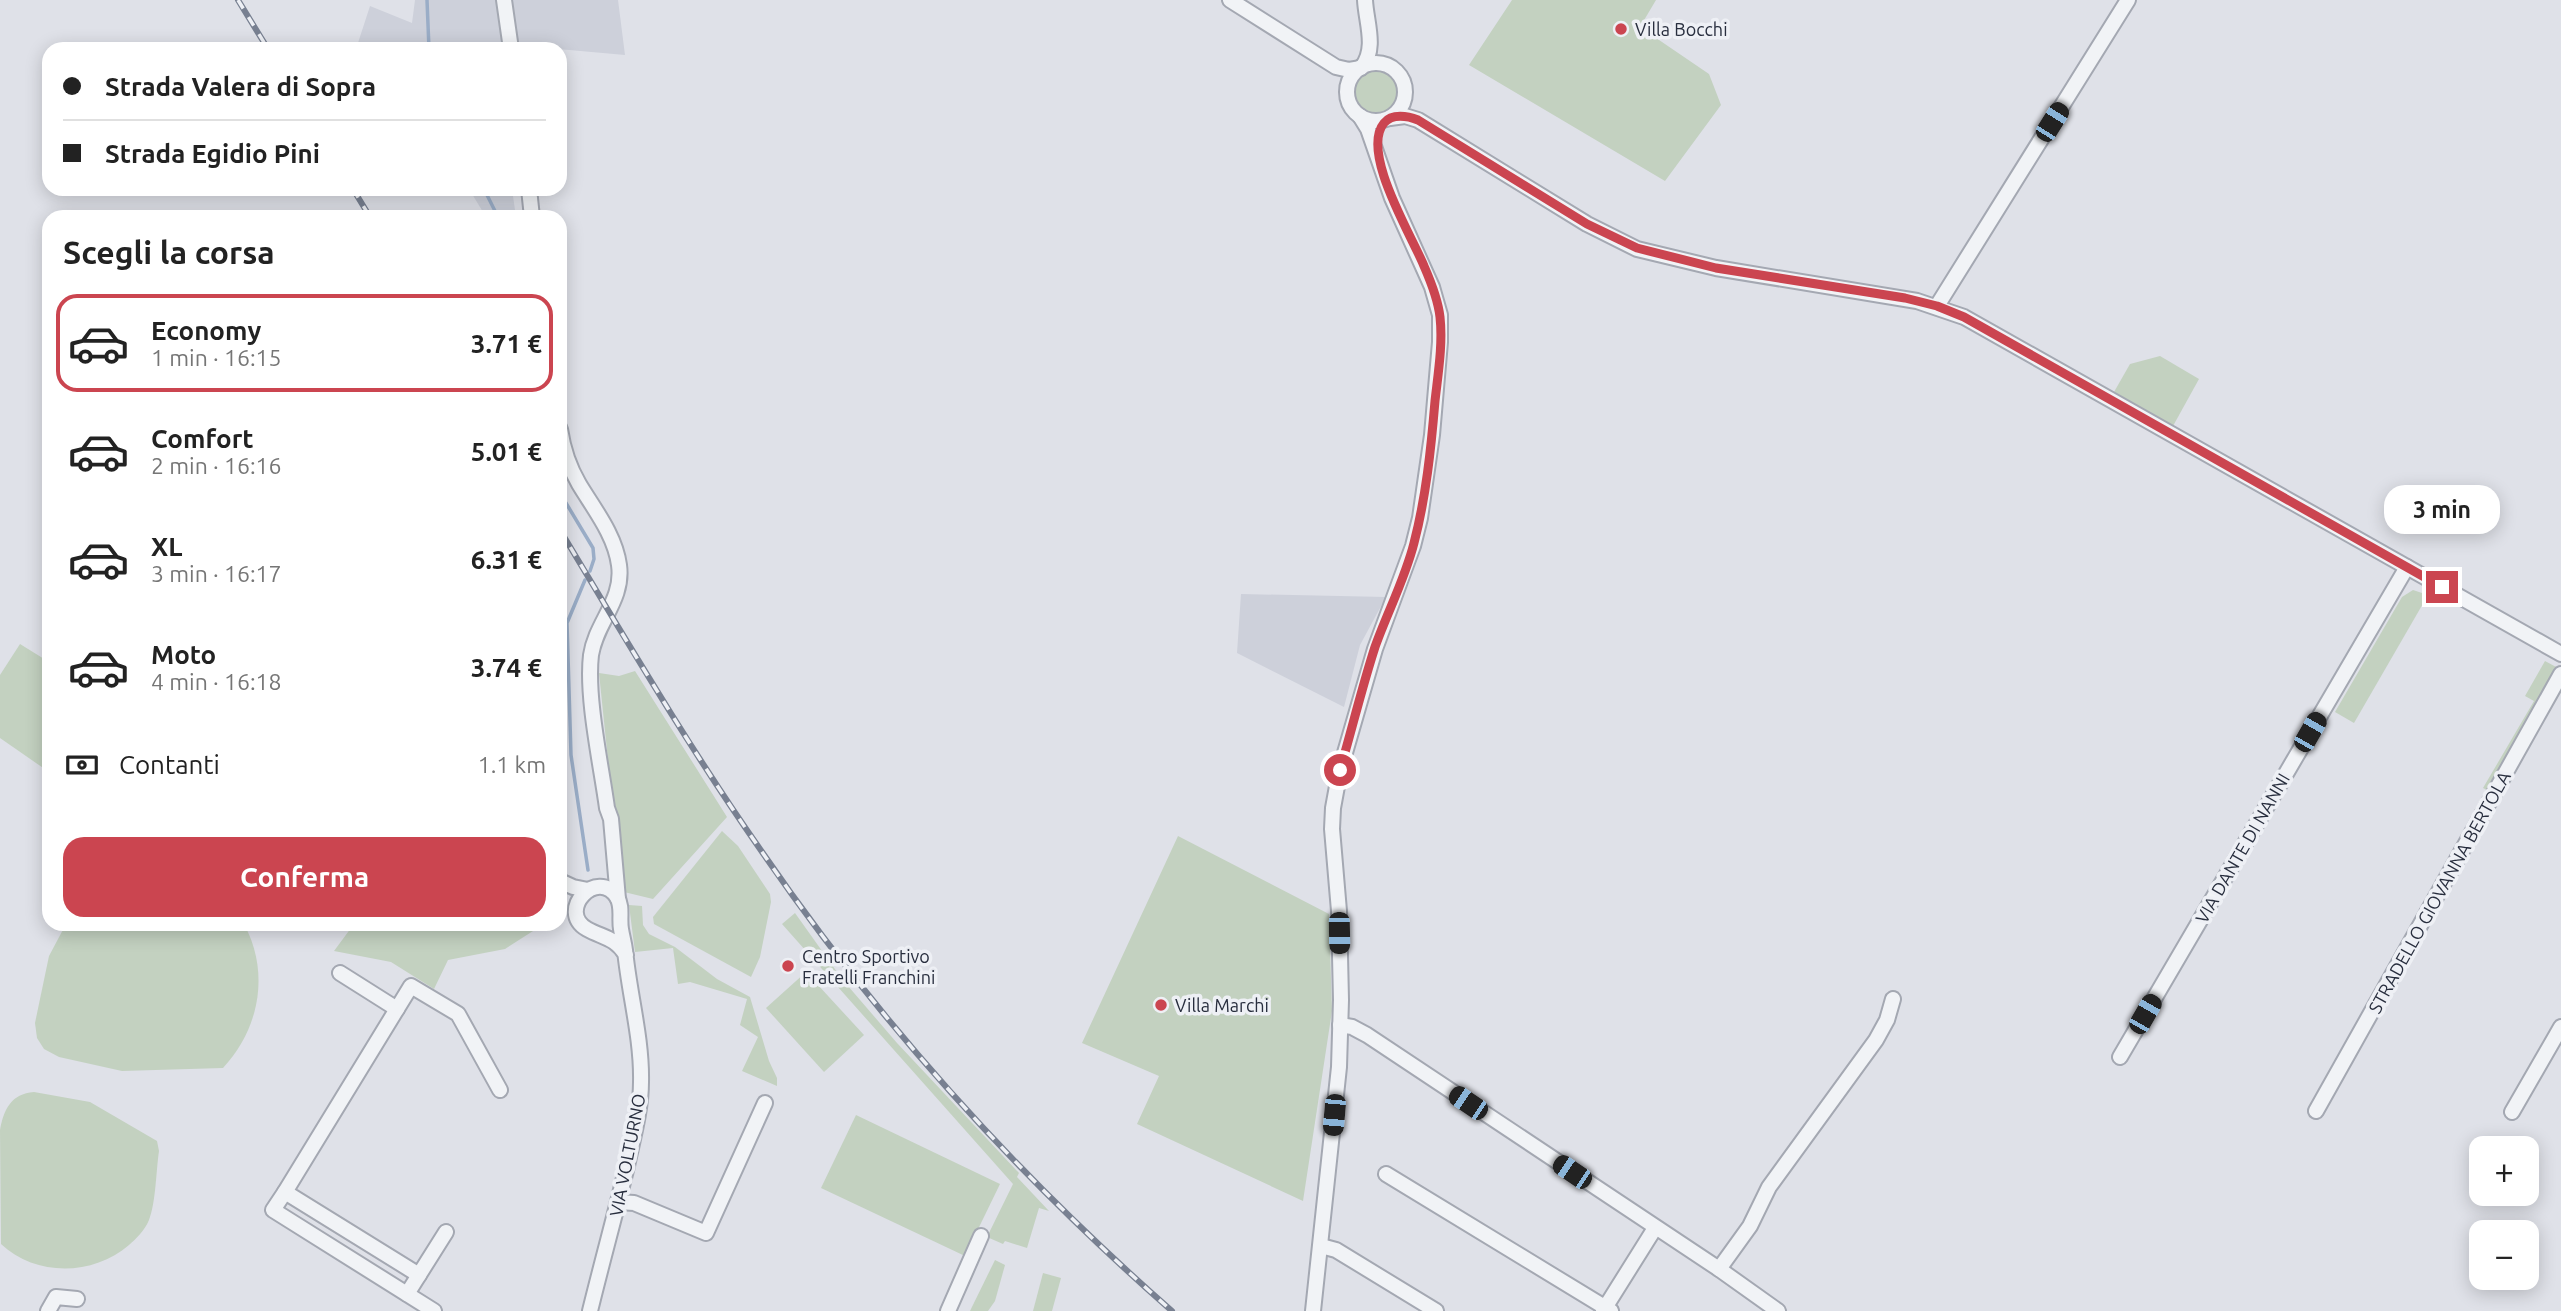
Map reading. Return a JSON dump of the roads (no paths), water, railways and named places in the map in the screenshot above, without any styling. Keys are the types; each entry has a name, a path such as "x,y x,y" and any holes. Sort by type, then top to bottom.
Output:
{"street":[{"path":"504,0 509,42"},
{"path":"1230,0 1340,68 1376,63 1394,69"},
{"path":"1349,100 1350,81 1369,55 1365,0"},
{"path":"1937,306 2128,0"},
{"path":"1369,34 1405,86 1415,108 1454,141"},
{"path":"1300,45 1339,82 1368,129 1392,198 1432,287 1440,315 1432,435 1420,519 1413,546 1375,649 1340,770 1333,808 1332,829 1339,911 1339,1067 1313,1311"},
{"path":"1378,154 1379,132 1403,104 1405,86"},
{"path":"1360,116 1371,121 1402,116 1415,119 1587,224 1647,252 1704,266 1890,295 1937,306 1986,329 2561,654"},
{"name":"VIA VOLTURNO","path":"567,453 571,467 616,551 620,580 617,596 597,632 591,655 592,695 607,808 608,866 601,880 579,898 576,912"},
{"name":"VIA DANTE DI NANNI","path":"2120,1057 2407,567"},
{"name":"STRADELLO GIOVANNA BERTOLA","path":"2316,1111 2561,674"},
{"name":"VIA VOLTURNO","path":"590,1311 637,1120 642,1082 620,925 615,853 607,808"},
{"path":"567,884 609,890 619,906 618,920 611,928 596,932"},
{"path":"567,895 583,925 611,938 626,955"},
{"path":"340,973 397,1009"},
{"path":"434,1311 273,1210 411,986 458,1014 500,1090"},
{"path":"1720,1269 1749,1226 1769,1186 1876,1040 1887,1020 1892,999"},
{"path":"1340,1025 1349,1026 1367,1035 1720,1269 1759,1306 1777,1311"},
{"path":"2512,1112 2561,1027"},
{"path":"618,1202 634,1203 706,1233 765,1103"},
{"path":"1386,1174 1606,1310 1655,1228"},
{"path":"285,1192 419,1275"},
{"path":"407,1294 446,1232"},
{"path":"948,1311 981,1236"},
{"path":"1321,1246 1336,1250 1436,1311"},
{"path":"48,1311 56,1297 77,1299"}],"waterway":[{"path":"427,0 429,42"},
{"path":"488,196 494,210"},
{"path":"567,505 593,548 594,559 590,571"},
{"path":"585,580 567,623 571,755 588,870"}],"railway":[{"path":"238,0 264,42"},
{"path":"357,196 366,210"},
{"path":"567,542 708,771 760,849 852,974 901,1034 1004,1150 1172,1311"}],"place":[{"name":"Villa Bocchi","path":"1621,29"},
{"name":"Centro Sportivo Fratelli Franchini","path":"788,966"},
{"name":"Villa Marchi","path":"1161,1005"}]}
